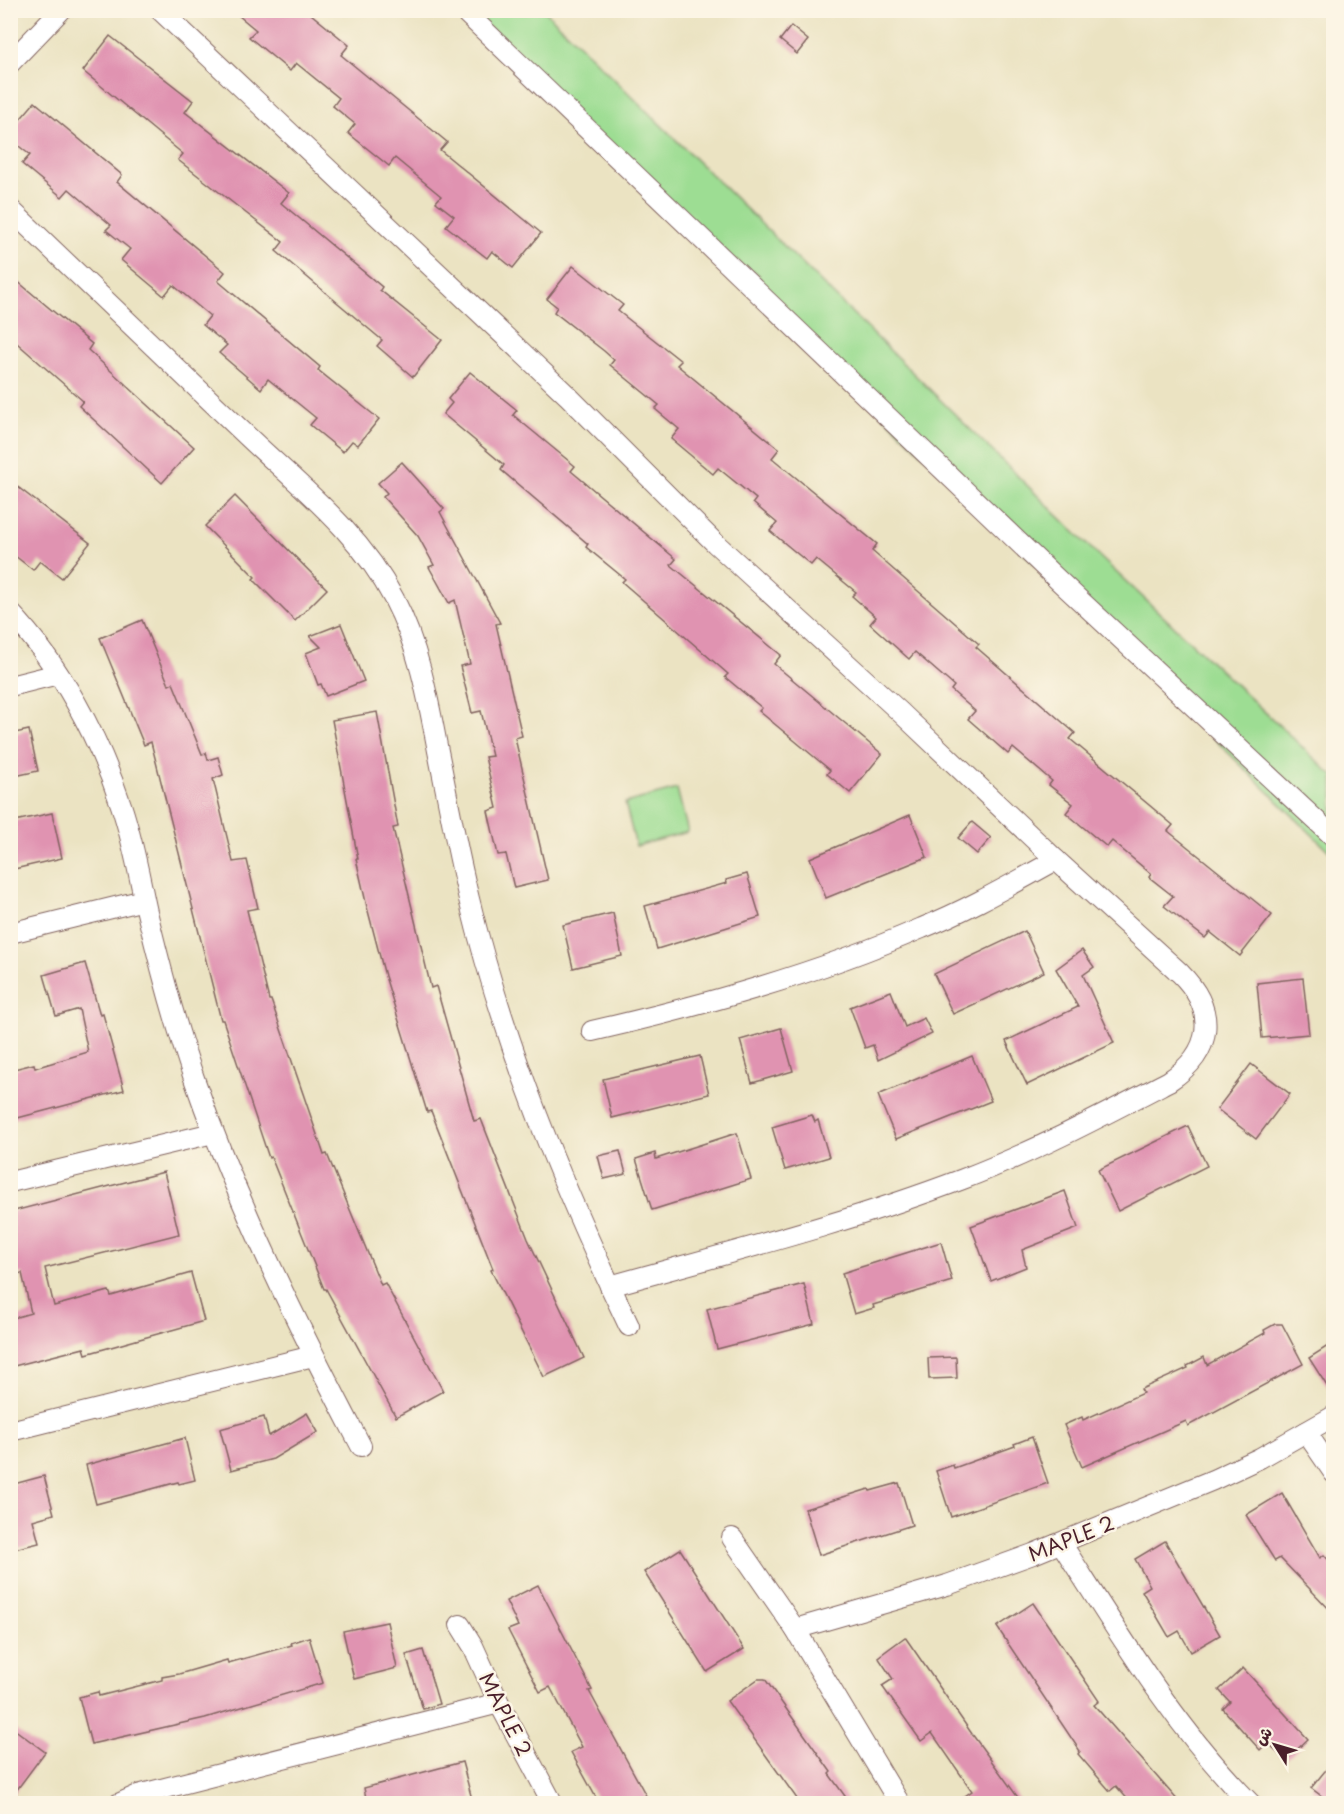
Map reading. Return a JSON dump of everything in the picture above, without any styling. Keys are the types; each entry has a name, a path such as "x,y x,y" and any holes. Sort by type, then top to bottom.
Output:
{"street":[{"path":"10,63 61,10"},
{"path":"160,10 568,396 715,543 899,711 1194,987 1203,1003 1206,1021 1204,1040 1196,1057 1184,1071 1169,1081 1034,1149 955,1182 824,1227 609,1286"},
{"path":"463,10 1057,579 1334,837"},
{"path":"10,209 264,453 311,494 347,531 370,560 393,598 412,638 425,680 469,901 508,1037 555,1163 629,1326"},
{"path":"10,612 58,674 83,716 104,760 135,852 160,967 179,1034 213,1133 259,1243 313,1356 362,1446"},
{"path":"10,686 58,674"},
{"path":"592,1031 733,996 799,976 867,951 971,906 1056,860"},
{"path":"10,933 144,900"},
{"path":"10,1182 213,1133"},
{"path":"10,1431 313,1356"},
{"name":"MAPLE 2","path":"795,1629 946,1585 1061,1543 1260,1458 1334,1416"},
{"path":"1306,1432 1334,1473"},
{"path":"732,1538 795,1629 900,1803"},
{"path":"1061,1543 1162,1696 1213,1762 1251,1803"},
{"name":"MAPLE 2","path":"460,1625 553,1803"},
{"path":"117,1803 138,1795 500,1703"}],"green space":[{"path":"469,11 545,11 1100,557 1333,776 1333,855"},
{"path":"677,789 688,832 636,846 625,803"}],"building":[{"path":"232,10 306,10 349,45 341,55 447,142 440,150 541,233 513,268 492,251 487,258 446,226 454,216 436,202 441,196 395,158 389,166 348,133 355,124 333,106 339,98 296,63 290,71 249,37 256,30"},
{"path":"791,26 808,40 797,54 780,40"},
{"path":"110,36 193,101 185,112 289,193 281,203 382,287 380,290 442,340 413,377 377,346 382,340 276,251 283,242 178,160 183,154 83,71"},
{"path":"35,102 122,175 117,182 225,272 218,281 320,367 318,370 379,419 358,445 352,441 343,452 310,425 316,418 268,379 261,389 219,353 227,345 203,325 210,316 173,285 164,296 121,260 130,249 106,230 111,225 69,189 62,197 22,164 30,155 10,139 10,131"},
{"path":"573,266 623,305 618,311 681,361 677,365 779,449 772,458 877,544 872,551 979,644 976,647 1075,733 1070,739 1173,825 1168,831 1272,915 1240,956 1210,932 1205,938 1164,906 1173,896 1149,877 1151,874 1112,841 1107,847 1066,813 1073,804 1049,785 1052,781 1013,748 1008,754 968,719 975,711 951,690 954,686 915,652 909,659 870,624 876,617 852,596 856,592 816,559 811,565 770,531 777,523 753,503 756,499 718,468 713,474 671,439 679,429 655,409 659,405 610,365 614,360 604,351 554,312 557,307 547,299"},
{"path":"10,275 92,344 88,350 194,447 162,483 79,406 83,401 10,337"},
{"path":"470,372 517,410 513,415 575,466 571,471 676,559 671,565 781,655 774,664 882,754 850,793 827,774 830,770 759,711 762,708 725,677 728,674 622,582 625,579 586,547 588,544 501,470 504,465 443,414 452,403 448,399"},
{"path":"402,462 444,509 440,512 500,623 496,624 522,736 515,738 548,880 514,888 506,854 498,855 488,811 497,808 485,757 492,756 481,711 472,713 460,666 470,664 455,600 449,603 429,567 434,565 418,536 383,497 387,493 378,483"},
{"path":"10,481 90,543 62,578 40,561 33,570 10,552"},
{"path":"235,496 327,589 295,621 205,526"},
{"path":"142,620 169,685 173,683 202,754 206,753 208,760 218,757 223,775 213,779 233,862 247,860 258,908 247,910 269,1000 271,1000 324,1155 327,1154 381,1285 385,1283 443,1391 396,1417 324,1289 271,1157 269,1158 223,1020 221,1020 151,742 144,745 100,638"},
{"path":"341,624 364,681 326,696 321,684 318,685 306,653 321,647 310,636"},
{"path":"377,712 398,827 393,828 431,988 436,986 474,1121 481,1119 528,1239 584,1358 544,1377 491,1270 493,1269 431,1111 427,1112 385,976 367,907 356,859 358,859 332,720"},
{"path":"29,730 38,771 10,777 10,734"},
{"path":"52,813 62,858 10,870 10,822"},
{"path":"910,815 927,857 826,898 810,858"},
{"path":"972,822 991,838 977,854 958,838"},
{"path":"747,874 760,917 657,949 645,906 727,883 726,880"},
{"path":"613,913 622,956 573,968 563,925"},
{"path":"1025,931 1044,972 953,1014 934,974"},
{"path":"1082,950 1094,967 1083,975 1114,1043 1027,1085 1006,1041 1078,1007 1056,969"},
{"path":"85,963 100,1015 103,1014 124,1090 10,1120 10,1070 34,1064 35,1068 88,1052 79,1009 56,1016 44,975"},
{"path":"1303,978 1309,1034 1262,1038 1257,983"},
{"path":"891,991 905,1027 924,1018 932,1034 878,1060 873,1045 865,1048 850,1007"},
{"path":"781,1028 793,1071 752,1083 740,1040"},
{"path":"700,1056 709,1094 612,1118 603,1079"},
{"path":"972,1056 991,1101 896,1139 878,1095"},
{"path":"1251,1064 1290,1094 1256,1139 1217,1109"},
{"path":"812,1115 815,1122 818,1120 829,1157 785,1170 772,1127"},
{"path":"1188,1126 1207,1166 1118,1211 1098,1170"},
{"path":"737,1133 751,1179 652,1210 636,1159 655,1153 656,1159"},
{"path":"620,1151 626,1174 604,1179 598,1156"},
{"path":"164,1172 179,1234 45,1268 54,1306 109,1291 111,1296 191,1273 204,1321 86,1354 84,1348 10,1367 10,1319 31,1313 22,1273 10,1276 10,1212"},
{"path":"1065,1191 1078,1228 1022,1250 1026,1267 991,1281 971,1226"},
{"path":"941,1242 952,1281 873,1305 874,1308 854,1314 842,1273"},
{"path":"804,1284 814,1324 717,1349 707,1309"},
{"path":"1275,1324 1282,1324 1303,1364 1188,1426 1186,1421 1082,1467 1064,1425 1082,1417 1083,1420 1143,1393 1141,1389 1188,1368 1187,1366 1204,1357 1207,1365 1265,1333 1264,1330"},
{"path":"1334,1342 1334,1397 1309,1358"},
{"path":"956,1357 957,1378 929,1379 928,1358"},
{"path":"307,1413 318,1432 273,1459 231,1470 220,1429 264,1417 269,1436"},
{"path":"1032,1437 1048,1483 951,1517 936,1471 953,1465 954,1468 1015,1446 1014,1444"},
{"path":"185,1438 195,1480 179,1484 178,1482 96,1504 86,1465"},
{"path":"44,1476 54,1514 33,1520 39,1543 14,1549 10,1534 10,1485"},
{"path":"899,1483 912,1525 819,1555 805,1509 869,1489 870,1491"},
{"path":"1282,1493 1320,1558 1324,1555 1334,1566 1334,1614 1280,1558 1275,1561 1246,1515"},
{"path":"1165,1541 1220,1635 1191,1652 1179,1631 1169,1637 1142,1591 1150,1586 1135,1559"},
{"path":"680,1549 744,1649 707,1672 644,1572"},
{"path":"538,1585 592,1690 589,1691 650,1803 599,1803 571,1752 582,1747 550,1687 540,1692 508,1630 518,1626 506,1601"},
{"path":"1033,1603 1099,1701 1094,1705 1180,1803 1131,1803 1116,1786 1110,1791 1078,1754 1080,1751 997,1627"},
{"path":"387,1622 397,1668 354,1679 343,1631"},
{"path":"309,1637 323,1683 205,1718 91,1744 79,1697 98,1692 99,1696 227,1660 228,1663 292,1645 291,1643"},
{"path":"905,1637 1022,1803 955,1803 972,1791 932,1733 921,1741 882,1686 893,1679 878,1657"},
{"path":"423,1650 439,1704 423,1709 406,1655"},
{"path":"1243,1668 1308,1739 1285,1761 1268,1742 1260,1750 1223,1709 1230,1702 1219,1690"},
{"path":"758,1679 765,1679 831,1772 829,1774 850,1803 800,1803 727,1701"},
{"path":"10,1726 45,1752 10,1799"},
{"path":"1334,1760 1334,1803 1331,1803 1311,1788"},
{"path":"462,1762 473,1803 367,1803 364,1788"}]}
